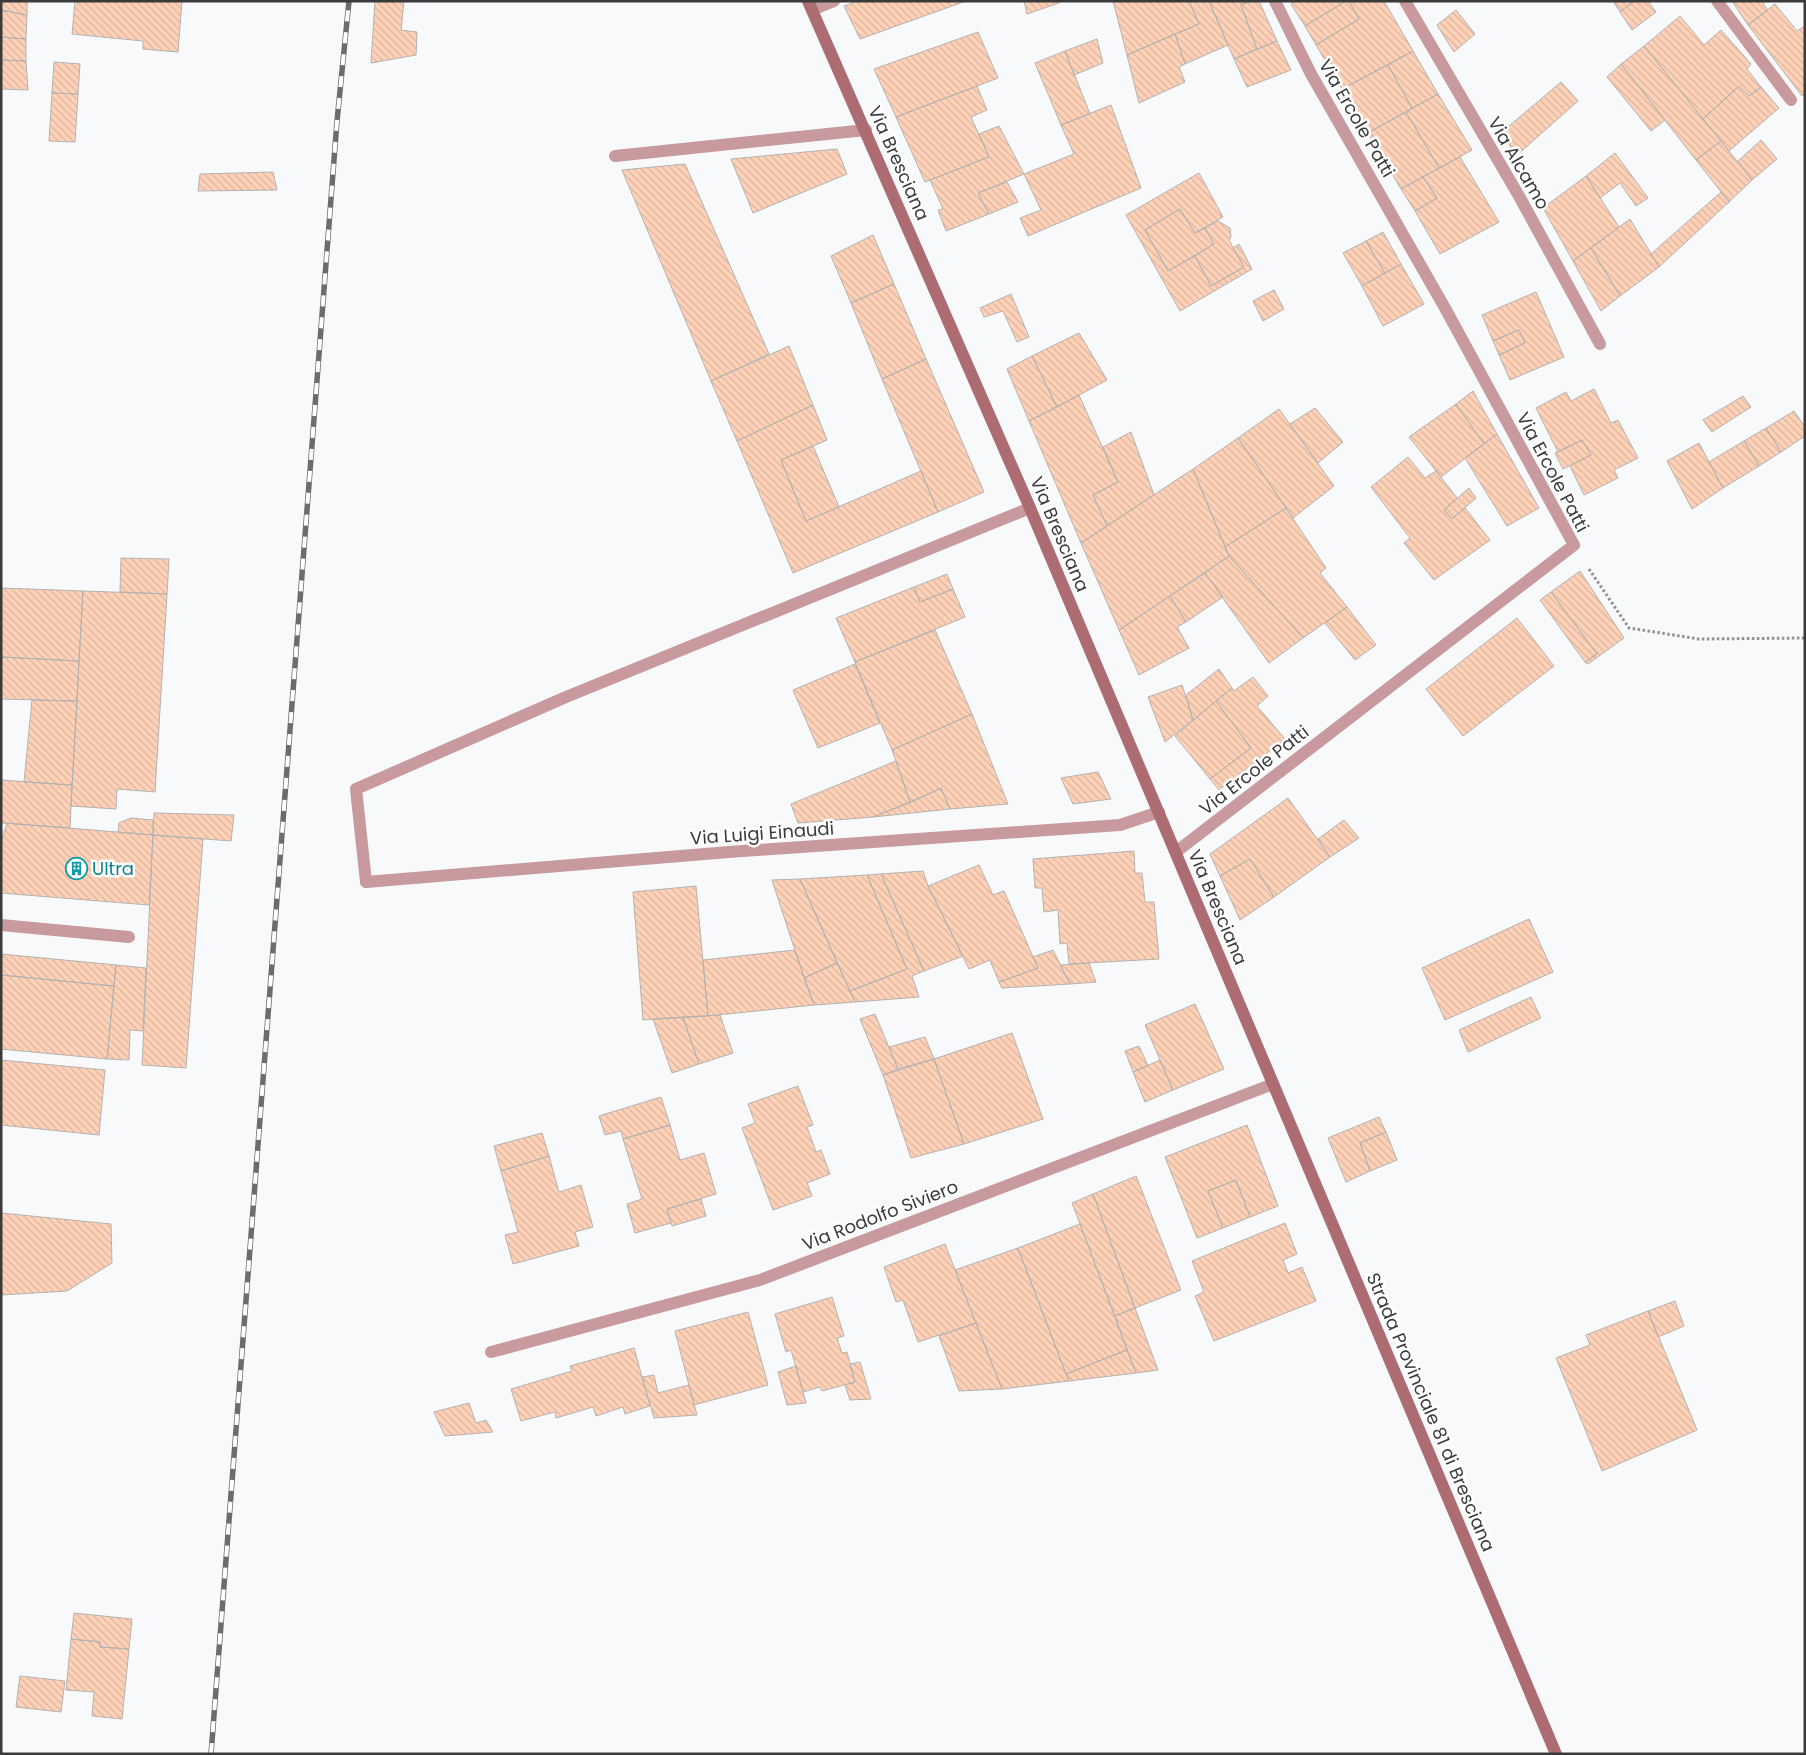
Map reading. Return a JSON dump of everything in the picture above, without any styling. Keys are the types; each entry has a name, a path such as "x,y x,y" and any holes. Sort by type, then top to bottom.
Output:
{"main road":[{"name":"Via Bresciana","path":"810,5 1030,508 1273,1084"},
{"name":"Strada Provinciale 81 di Bresciana","path":"1273,1084 1556,1754"}],"street":[{"path":"810,5 834,1"},
{"name":"Via Ercole Patti","path":"1176,852 1574,545 1445,308 1311,74 1275,1"},
{"name":"Via Alcamo","path":"1405,1 1519,196 1600,344"},
{"path":"1717,1 1791,100"},
{"path":"615,156 866,130"},
{"name":"Via Luigi Einaudi","path":"1030,508 566,697 356,789 366,882 729,852 1120,825 1159,812"},
{"path":"1,926 129,937"},
{"name":"Via Rodolfo Siviero","path":"491,1352 760,1280 1273,1084"}],"path":[{"path":"1574,545 1629,628 1699,639 1805,638"}],"building":[{"path":"1,1 27,1 27,15 1,10"},
{"path":"75,1 182,1 178,52 143,49 143,41 72,34"},
{"path":"375,1 404,1 401,30 417,32 416,55 371,63"},
{"path":"858,1 966,1 860,39 844,6"},
{"path":"1024,1 1059,1 1059,3 1027,14"},
{"path":"1113,1 1189,1 1199,24 1127,55"},
{"path":"1189,1 1209,1 1228,45 1185,64 1175,34 1199,24"},
{"path":"1209,1 1251,1 1241,5 1257,49 1234,59"},
{"path":"1251,1 1259,1 1277,41 1257,49 1241,5"},
{"path":"1295,1 1346,1 1305,26 1291,4"},
{"path":"1349,1 1359,19 1316,45 1305,26"},
{"path":"1349,1 1384,1 1413,51 1342,89 1316,45 1359,19"},
{"path":"1613,1 1634,1 1620,12"},
{"path":"1634,1 1648,1 1656,12 1632,30 1620,12"},
{"path":"1732,1 1766,1 1763,4 1768,10 1748,25"},
{"path":"1775,4 1797,31 1805,26 1805,94 1802,96 1748,25"},
{"path":"1,10 27,15 26,39 1,37"},
{"path":"1456,10 1475,34 1454,52 1437,25"},
{"path":"1680,16 1704,45 1721,30 1751,64 1747,69 1761,87 1749,96 1739,86 1703,119 1644,46"},
{"path":"978,32 998,78 896,117 874,69"},
{"path":"1175,34 1185,64 1179,67 1185,82 1139,103 1127,55"},
{"path":"1,37 26,39 26,61 1,60"},
{"path":"1097,39 1103,63 1074,75 1065,51"},
{"path":"1277,41 1291,70 1247,87 1234,59"},
{"path":"1644,46 1721,141 1696,160 1621,64"},
{"path":"1065,51 1090,114 1061,125 1035,63"},
{"path":"1413,51 1438,94 1412,108 1388,65"},
{"path":"1,60 26,61 28,90 1,89"},
{"path":"54,62 80,64 78,94 52,93"},
{"path":"1621,64 1665,120 1651,131 1607,77"},
{"path":"1388,65 1412,108 1368,133 1342,89"},
{"path":"1561,82 1578,101 1516,156 1502,132"},
{"path":"977,86 987,110 971,117 989,157 925,182 896,117"},
{"path":"1739,86 1749,96 1761,87 1779,108 1729,151 1703,119"},
{"path":"52,93 78,94 75,142 49,141"},
{"path":"1438,94 1472,150 1439,168 1406,112"},
{"path":"1111,105 1141,188 1028,236 1020,218 1041,210 1024,174 1074,154 1061,125"},
{"path":"1406,112 1439,168 1401,189 1368,133"},
{"path":"999,126 1024,174 978,193 989,214 946,231 938,210 943,209 930,180 989,157 979,134"},
{"path":"1761,140 1777,159 1752,180 1738,161"},
{"path":"1721,141 1752,180 1729,202 1696,160"},
{"path":"837,149 847,174 753,213 731,159"},
{"path":"1615,153 1648,198 1636,206 1620,183 1600,198 1586,176"},
{"path":"1460,157 1499,222 1440,254 1415,211 1437,198 1423,177"},
{"path":"685,164 769,354 711,381 622,170"},
{"path":"273,172 277,190 198,191 200,174"},
{"path":"1199,173 1223,217 1195,233 1180,209 1145,230 1168,271 1195,256 1211,286 1244,267 1233,248 1239,244 1252,269 1180,311 1126,215"},
{"path":"1586,176 1619,227 1573,261 1543,208"},
{"path":"1423,177 1437,198 1415,211 1401,189"},
{"path":"1007,182 1018,202 989,214 978,193"},
{"path":"1721,192 1729,202 1659,267 1651,254"},
{"path":"1180,209 1195,233 1205,228 1214,244 1168,271 1145,230"},
{"path":"1630,219 1659,267 1620,296 1591,248"},
{"path":"1218,221 1230,228 1231,236 1229,240 1244,267 1211,286 1195,256 1214,244 1205,228"},
{"path":"1383,232 1401,264 1385,273 1366,241"},
{"path":"873,235 894,284 851,303 831,256"},
{"path":"1366,241 1385,273 1362,286 1343,253"},
{"path":"1591,248 1620,296 1601,311 1573,261"},
{"path":"1401,264 1424,304 1383,326 1362,286"},
{"path":"894,284 926,359 882,379 851,303"},
{"path":"1274,290 1284,309 1263,321 1253,301"},
{"path":"1536,292 1564,357 1510,380 1499,355 1525,343 1519,330 1493,341 1482,315"},
{"path":"1011,294 1029,337 1017,342 1003,311 984,317 980,308"},
{"path":"1519,330 1525,343 1499,355 1493,341"},
{"path":"1079,333 1107,380 1057,407 1032,356"},
{"path":"789,346 813,405 737,441 711,381"},
{"path":"1032,356 1057,407 1029,421 1007,369"},
{"path":"926,359 984,492 938,512 882,379"},
{"path":"1594,389 1611,423 1618,420 1638,458 1614,470 1618,478 1584,495 1570,466 1591,455 1582,440 1558,452 1536,408 1566,392 1571,401"},
{"path":"1473,391 1497,434 1484,444 1456,404"},
{"path":"1079,395 1118,482 1093,495 1107,526 1081,543 1029,421"},
{"path":"1743,396 1751,407 1712,432 1703,420"},
{"path":"1456,404 1484,444 1441,477 1409,437"},
{"path":"813,405 827,440 781,460 806,521 921,471 938,512 793,573 737,441"},
{"path":"1315,408 1343,442 1318,463 1290,424"},
{"path":"1279,409 1334,486 1293,518 1238,438"},
{"path":"1794,411 1805,427 1805,436 1781,452 1766,428"},
{"path":"1766,428 1781,452 1759,466 1744,441"},
{"path":"1131,432 1154,495 1107,526 1093,495 1118,482 1103,447"},
{"path":"1497,434 1539,508 1507,526 1465,458"},
{"path":"1238,438 1286,508 1225,547 1193,469"},
{"path":"1582,440 1591,455 1563,469 1555,453"},
{"path":"1744,441 1759,466 1723,488 1709,462"},
{"path":"1699,443 1723,488 1692,509 1667,461"},
{"path":"813,446 839,507 806,521 781,460"},
{"path":"1408,457 1425,478 1436,471 1457,498 1444,510 1452,519 1465,508 1490,540 1434,580 1404,543 1410,538 1371,487"},
{"path":"1193,469 1229,556 1119,630 1081,543"},
{"path":"1469,488 1476,498 1452,519 1444,510"},
{"path":"1286,508 1326,568 1320,573 1347,607 1303,638 1229,556 1225,547"},
{"path":"1229,556 1303,638 1269,663 1205,573"},
{"path":"121,558 169,559 167,594 120,592"},
{"path":"1580,571 1624,638 1588,664 1585,662 1597,654 1551,592"},
{"path":"1205,573 1223,597 1186,622 1170,596"},
{"path":"947,574 953,589 920,602 914,587"},
{"path":"914,587 920,602 953,589 965,617 855,662 836,618"},
{"path":"1,588 83,591 79,661 1,657"},
{"path":"83,591 167,594 155,792 117,789 116,809 71,806"},
{"path":"1551,592 1597,654 1585,662 1540,600"},
{"path":"1170,596 1186,622 1177,627 1189,648 1139,675 1119,630"},
{"path":"1347,607 1376,645 1355,660 1325,623"},
{"path":"1517,618 1554,666 1463,736 1426,689"},
{"path":"935,630 972,714 892,750 855,662"},
{"path":"1,657 79,661 77,701 1,699"},
{"path":"855,664 880,723 818,748 793,690"},
{"path":"1219,669 1232,688 1193,720 1186,695"},
{"path":"1253,677 1268,696 1257,706 1285,739 1219,790 1210,779 1251,748 1216,701 1232,688 1234,691"},
{"path":"1182,685 1193,720 1165,742 1148,697"},
{"path":"32,700 77,701 72,785 24,782"},
{"path":"1216,701 1251,748 1210,779 1175,736"},
{"path":"972,714 1008,804 950,809 941,788 910,802 892,750"},
{"path":"896,761 910,802 873,817 798,823 791,804"},
{"path":"1098,772 1111,799 1073,804 1061,778"},
{"path":"1,780 72,785 70,828 1,823"},
{"path":"941,788 950,809 873,817 914,801"},
{"path":"1288,798 1330,857 1274,897 1250,859 1220,876 1210,854"},
{"path":"154,813 234,815 231,841 153,835"},
{"path":"131,818 153,820 153,835 118,832 119,823"},
{"path":"1344,820 1359,838 1330,857 1318,839"},
{"name":"Ultra","path":"7,823 153,835 149,905 1,893 1,842"},
{"path":"153,835 203,839 186,1068 142,1065"},
{"path":"1134,851 1135,873 1142,873 1145,902 1154,902 1159,959 1069,964 1067,943 1060,944 1058,910 1044,912 1042,888 1035,888 1033,859"},
{"path":"1250,859 1274,897 1240,920 1220,876"},
{"path":"979,865 993,895 1004,891 1038,968 999,982 990,960 969,969 928,886"},
{"path":"923,871 928,886 963,956 924,971 881,874"},
{"path":"881,874 924,971 912,976 919,997 855,1002 850,991 907,969 867,875"},
{"path":"867,875 907,969 850,991 800,879"},
{"path":"800,879 837,963 804,978 772,880"},
{"path":"696,886 708,1016 643,1020 633,892"},
{"path":"1529,919 1553,972 1445,1020 1422,968"},
{"path":"795,950 814,1005 708,1016 703,960"},
{"path":"1053,950 1070,984 1002,988 999,982 1038,968 1033,957"},
{"path":"1,954 116,965 114,986 1,975"},
{"path":"837,963 855,1002 814,1005 804,978"},
{"path":"1089,963 1096,982 1070,984 1060,965"},
{"path":"116,965 146,968 143,1031 130,1030 129,1060 107,1059"},
{"path":"1,975 114,986 107,1059 1,1049"},
{"path":"1531,997 1541,1018 1468,1052 1459,1030"},
{"path":"1195,1004 1224,1069 1173,1090 1145,1025"},
{"path":"875,1014 898,1069 883,1075 860,1019"},
{"path":"720,1015 733,1053 699,1064 683,1017"},
{"path":"683,1017 699,1064 672,1073 653,1019"},
{"path":"1012,1033 1043,1119 964,1144 934,1059"},
{"path":"925,1037 934,1059 898,1069 889,1047"},
{"path":"1139,1046 1148,1066 1133,1072 1125,1051"},
{"path":"934,1059 964,1144 911,1158 883,1075"},
{"path":"1,1060 105,1070 99,1135 1,1125"},
{"path":"1160,1060 1173,1090 1145,1102 1133,1072"},
{"path":"798,1086 813,1125 807,1127 816,1152 821,1150 830,1174 807,1183 812,1196 773,1210 742,1128 755,1123 748,1104"},
{"path":"661,1097 670,1125 623,1139 621,1131 605,1135 599,1116"},
{"path":"1379,1117 1386,1132 1360,1143 1370,1171 1346,1182 1328,1138"},
{"path":"670,1125 680,1160 704,1153 716,1194 667,1209 671,1223 635,1233 627,1204 642,1199 623,1139"},
{"path":"1247,1125 1278,1206 1250,1217 1236,1180 1208,1191 1223,1228 1197,1238 1165,1157"},
{"path":"1386,1132 1397,1160 1370,1171 1360,1143"},
{"path":"542,1133 549,1156 501,1171 494,1146"},
{"path":"549,1156 559,1192 581,1185 593,1227 575,1232 579,1246 513,1264 505,1235 518,1232 501,1171"},
{"path":"1136,1176 1181,1290 1135,1308 1093,1194"},
{"path":"1236,1180 1250,1217 1223,1228 1208,1191"},
{"path":"1093,1194 1135,1308 1115,1316 1072,1203"},
{"path":"701,1199 706,1216 672,1226 667,1209"},
{"path":"1,1213 111,1224 112,1263 67,1291 1,1295"},
{"path":"1285,1223 1297,1254 1283,1260 1288,1273 1302,1267 1316,1301 1214,1341 1195,1296 1204,1292 1192,1261"},
{"path":"1080,1224 1127,1350 1066,1374 1018,1248"},
{"path":"945,1244 976,1323 918,1342 903,1300 896,1302 884,1267"},
{"path":"1018,1248 1069,1381 1002,1389 955,1270"},
{"path":"832,1297 844,1336 837,1338 842,1353 847,1352 855,1382 822,1391 820,1387 803,1392 791,1350 786,1352 775,1314"},
{"path":"1675,1301 1684,1326 1658,1337 1648,1311"},
{"path":"1135,1308 1158,1370 1136,1373 1115,1316"},
{"path":"1648,1311 1697,1430 1602,1471 1556,1358 1590,1345 1586,1335"},
{"path":"748,1312 768,1385 694,1405 675,1331"},
{"path":"976,1323 1002,1389 959,1391 939,1336"},
{"path":"634,1348 650,1406 625,1414 623,1407 596,1416 593,1407 556,1418 555,1412 521,1421 511,1389 572,1371 570,1366"},
{"path":"1127,1350 1136,1373 1069,1381 1066,1374"},
{"path":"860,1362 871,1399 850,1400 845,1385 855,1382 850,1364"},
{"path":"796,1366 806,1403 787,1405 778,1372"},
{"path":"654,1375 658,1393 689,1385 697,1415 654,1418 642,1377"},
{"path":"469,1403 476,1423 486,1420 493,1432 445,1436 434,1412"},
{"path":"74,1613 132,1619 129,1649 100,1647 100,1642 71,1639"},
{"path":"71,1639 100,1642 100,1647 129,1649 122,1719 92,1716 94,1692 66,1690"},
{"path":"20,1676 65,1681 61,1712 16,1707"}],"railway":[{"path":"211,1754 337,121 349,1"}],"place":[{"name":"Ultra","path":"76,868"}]}
